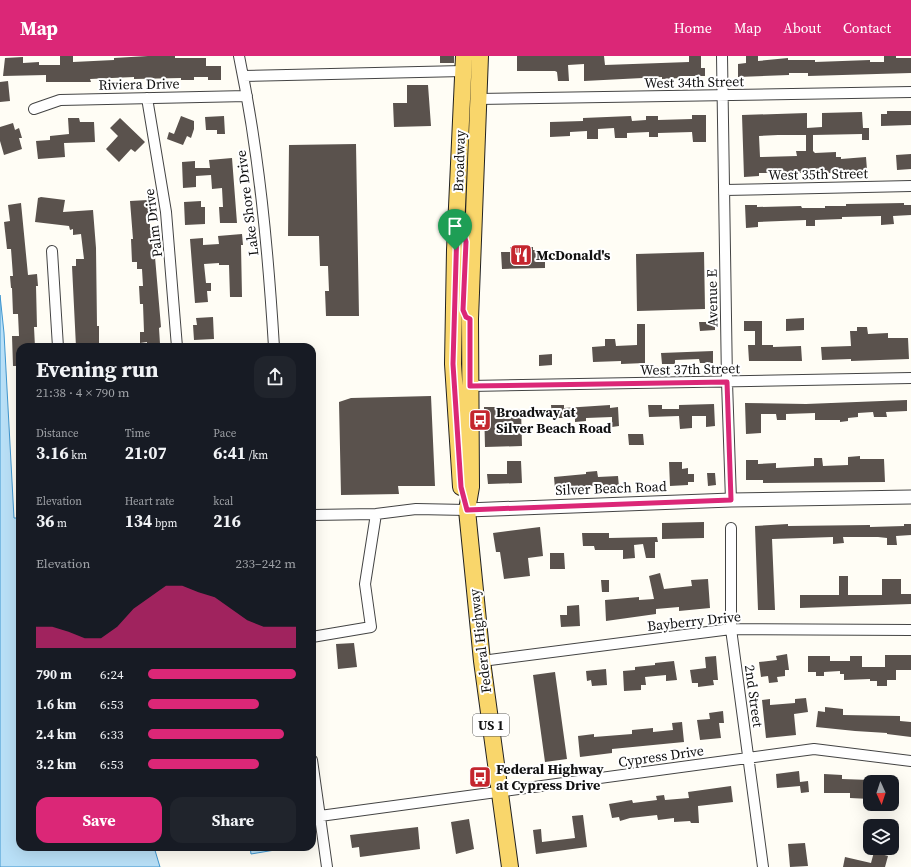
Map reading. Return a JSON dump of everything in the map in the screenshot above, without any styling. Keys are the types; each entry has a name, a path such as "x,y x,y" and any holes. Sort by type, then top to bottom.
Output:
{"main road":[{"name":"Broadway","path":"467,507 472,487 470,319 480,56"},
{"name":"Broadway","path":"463,64 453,364 461,487 467,507"},
{"path":"463,64 478,99"},
{"path":"457,227 463,231 465,236 463,310 466,317 470,319"},
{"name":"Federal Highway","path":"467,507 482,662 510,867"}],"street":[{"name":"Lake Shore Drive","path":"239,56 247,96 264,214 274,343"},
{"name":"Avenue E","path":"722,56 727,382 731,500"},
{"path":"243,76 463,64"},
{"name":"West 34th Street","path":"478,99 911,92"},
{"name":"Riviera Drive","path":"34,109 60,100 247,96"},
{"name":"Palm Drive","path":"147,98 166,212 173,276 177,343"},
{"name":"West 35th Street","path":"724,190 911,186"},
{"path":"52,251 58,343"},
{"name":"West 37th Street","path":"470,386 911,378"},
{"name":"Silver Beach Road","path":"316,515 376,514 416,509 467,507 911,497"},
{"path":"316,636 371,627 365,584 376,514"},
{"name":"2nd Street","path":"731,528 731,629 763,867"},
{"name":"Bayberry Drive","path":"482,662 731,629 911,630"},
{"name":"Cypress Drive","path":"320,816 814,749 911,761"},
{"path":"316,788 327,867"}],"water":[{"path":"0,295 4,333 14,518 16,518 16,851 155,851 160,867 0,867"},
{"path":"251,851 269,851 251,854"}],"building":[{"path":"60,56 73,56 73,62 114,60 114,58 148,56 206,58 206,66 221,66 221,80 208,80 208,77 194,77 194,80 181,80 181,78 134,79 134,77 90,79 91,82 46,82 46,75 3,76 5,58 23,57 23,63 39,62 39,65 60,65"},
{"path":"440,56 454,56 454,63 440,63"},
{"path":"517,56 604,56 605,65 689,62 689,56 701,56 701,68 705,68 705,76 681,76 681,78 662,79 662,77 584,81 584,64 568,65 569,81 558,81 557,72 555,71 517,71"},
{"path":"746,56 758,56 758,61 788,58 788,60 815,60 815,62 870,60 870,62 884,62 884,56 896,56 896,58 911,58 911,73 808,76 808,73 789,73 789,75 738,77 738,64 746,63"},
{"path":"8,81 10,101 0,102 0,82"},
{"path":"407,85 428,85 431,126 394,127 393,103 407,103"},
{"path":"887,111 911,111 911,125 881,126 881,114 887,114"},
{"path":"862,112 863,128 869,128 869,140 862,140 862,134 813,135 813,151 815,153 836,152 836,157 841,157 841,159 866,157 867,170 841,173 759,173 759,176 744,177 742,115 807,113 807,128 822,127 822,113","holes":["806,135 806,151 796,151 797,156 760,157 759,136"]},
{"path":"692,115 706,115 706,142 693,142 692,132 658,133 658,137 649,137 649,132 627,133 627,138 615,138 614,128 598,129 598,139 587,139 587,131 570,132 570,136 550,137 550,122 583,121 583,118 631,116 632,121 646,120 646,116 658,116 658,120 692,119"},
{"path":"181,116 194,121 194,129 191,138 187,136 183,145 167,139 169,132 174,134"},
{"path":"224,116 225,134 217,134 217,130 206,130 205,117"},
{"path":"68,118 79,118 80,122 94,122 95,142 64,143 65,157 38,159 36,141 50,140 50,136 69,134"},
{"path":"120,118 145,142 135,152 131,149 119,162 106,149 118,136 110,128"},
{"path":"13,123 15,130 19,128 22,138 19,138 22,149 4,155 0,141 0,127"},
{"path":"356,144 359,316 326,316 325,291 329,291 328,266 320,266 319,236 288,236 289,145"},
{"path":"911,154 911,169 897,170 896,155"},
{"path":"232,158 237,223 220,223 219,207 223,207 222,188 212,189 211,175 196,176 196,187 183,188 182,162 195,161 195,168 210,168 209,160"},
{"path":"41,197 65,200 63,212 93,210 96,248 97,326 99,326 99,343 76,343 72,266 76,266 76,259 84,259 81,234 73,235 73,229 70,230 69,226 35,222 38,198"},
{"path":"148,200 161,327 159,328 160,343 140,343 140,332 144,332 143,304 140,304 139,286 143,286 142,269 137,269 137,262 132,262 131,239 133,239 130,201"},
{"path":"201,201 201,207 205,207 205,224 185,225 184,202"},
{"path":"21,203 28,275 37,274 38,286 36,286 37,327 34,327 35,343 16,343 16,366 13,366 12,336 19,336 18,314 13,314 10,276 13,276 11,249 7,249 4,222 10,221 8,205"},
{"path":"904,203 904,205 911,205 911,215 893,216 894,224 881,225 881,216 842,217 842,219 815,220 815,226 806,226 806,220 758,222 758,227 746,228 745,205 757,205 757,207 801,206 802,208 825,208 825,206 846,206 846,204"},
{"path":"242,234 242,297 230,297 229,265 219,265 219,263 204,264 206,283 211,283 211,291 207,291 208,302 195,303 190,239 203,238 203,245 219,244 218,236"},
{"name":"McDonald's","path":"510,247 533,247 533,250 540,250 541,258 545,258 545,268 502,269 501,252 510,252"},
{"path":"704,252 705,309 637,311 636,254"},
{"path":"213,317 214,339 194,340 193,325 197,325 196,318"},
{"path":"804,318 804,330 786,331 786,319"},
{"path":"744,321 762,321 762,345 773,345 773,347 801,346 802,361 749,361 748,345 755,345 755,331 744,331"},
{"path":"699,322 715,322 715,330 700,331"},
{"path":"637,324 645,324 645,363 621,364 621,361 593,362 592,347 605,346 605,339 615,339 616,346 637,345"},
{"path":"857,327 867,327 868,334 888,333 888,338 908,338 909,359 851,361 851,359 822,360 821,347 851,346 850,331 857,331"},
{"path":"713,351 713,363 700,363 699,359 675,360 675,364 662,364 661,353"},
{"path":"552,354 552,365 539,366 539,355"},
{"path":"431,396 435,486 398,486 399,494 341,495 339,402 351,398"},
{"path":"907,400 907,411 886,412 887,417 874,417 873,412 858,413 858,417 848,418 848,421 840,422 840,420 815,420 815,413 786,414 786,420 777,420 776,414 761,414 761,433 746,434 745,403 806,404"},
{"path":"714,404 715,426 706,427 706,416 692,416 692,428 680,429 679,416 649,417 648,405 662,405 662,409 679,409 679,405"},
{"path":"551,405 564,405 564,408 610,405 610,408 618,407 619,426 612,427 612,417 586,418 586,421 575,422 575,418 552,418"},
{"path":"484,407 497,407 497,410 521,409 522,446 485,447"},
{"path":"628,434 643,434 644,445 629,445"},
{"path":"860,456 860,459 884,459 885,482 763,483 763,480 746,480 746,460 758,460 758,464 776,463 776,468 814,466 814,458 822,458 823,466 848,465 848,457"},
{"path":"507,461 521,461 522,483 488,484 487,474 507,474"},
{"path":"669,462 682,462 682,469 688,468 688,474 694,474 694,482 688,482 688,485 670,486"},
{"path":"597,471 598,477 618,476 619,487 606,487 606,485 555,489 554,477 586,474 586,472"},
{"path":"707,473 715,473 716,485 708,486"},
{"path":"704,522 704,538 662,539 662,523"},
{"path":"788,524 788,526 870,525 870,527 904,526 904,524 911,524 911,535 896,536 897,545 887,545 887,538 878,537 843,537 844,543 833,544 833,537 772,539 775,610 758,610 755,526"},
{"path":"540,527 543,556 528,558 530,576 504,579 500,552 496,552 493,533"},
{"path":"582,533 609,533 609,538 657,537 658,542 655,542 655,558 646,558 643,544 634,545 635,558 623,559 623,550 595,550 594,546 583,546"},
{"path":"550,553 564,553 565,569 550,569"},
{"path":"660,573 664,589 692,586 691,580 708,579 710,608 679,611 679,607 656,609 656,614 606,621 605,600 639,597 639,600 654,599 649,576"},
{"path":"839,576 848,576 848,595 882,595 882,579 901,579 901,594 911,594 911,604 800,608 800,595 839,595"},
{"path":"601,580 609,580 609,592 602,592"},
{"path":"579,605 580,626 561,627 560,615 567,615 567,606"},
{"path":"354,643 357,667 338,669 336,644"},
{"path":"787,654 789,670 785,670 785,676 777,677 778,682 769,683 768,676 761,677 759,662 777,660 776,656"},
{"path":"885,655 911,655 911,670 896,670 896,680 887,680 887,686 877,686 877,681 870,681 870,679 844,680 844,674 840,674 840,671 824,672 824,676 816,676 816,672 808,672 808,656 830,656 830,661 850,661 850,656 862,656 862,667 885,667"},
{"path":"716,656 718,680 713,680 714,685 698,687 698,683 692,683 690,670 706,668 705,657"},
{"path":"674,661 677,680 666,681 666,675 645,677 646,685 641,685 641,690 624,691 623,671 635,670 635,667 655,665 655,663"},
{"path":"606,669 607,685 592,686 591,680 587,681 586,671"},
{"path":"555,672 567,759 545,762 533,675"},
{"path":"806,698 808,712 794,714 796,735 766,738 762,700 770,699 770,705 795,703 795,699"},
{"path":"825,707 843,709 843,715 900,716 900,721 911,722 911,737 887,733 816,727 818,711 825,712"},
{"path":"723,711 724,723 719,723 721,738 700,740 697,720 710,719 709,713"},
{"path":"682,722 684,742 612,749 612,753 580,757 578,736 594,734 594,737 632,734 632,730 653,728 653,732 673,730 672,723"},
{"path":"799,771 800,782 808,781 809,792 801,793 800,786 777,788 776,774"},
{"path":"824,774 842,775 842,779 863,780 863,799 850,798 850,793 824,793"},
{"path":"731,786 733,802 698,806 699,823 691,823 690,821 674,822 674,818 658,820 657,815 630,818 620,821 619,817 612,818 609,804 632,800 633,803 657,800 656,796 664,795 665,800 689,798 688,792"},
{"path":"583,815 587,847 536,854 533,830 541,829 542,842 575,838 572,816"},
{"path":"469,819 474,849 456,854 451,822"},
{"path":"418,827 420,849 360,857 359,847 352,848 350,835"},
{"path":"805,843 808,866 790,867 788,844"},
{"path":"873,855 888,856 885,867 843,867 845,857 871,863"}],"place":[{"name":"McDonald's","path":"521,255"},
{"name":"Broadway at Silver Beach Road","path":"480,420"},
{"name":"Federal Highway at Cypress Drive","path":"480,777"}],"route":[{"path":"457,227 463,231 466,242 463,310 466,317 470,319 470,386 727,382 731,500 467,510 467,504 461,487 453,364 455,250 457,227"}]}
